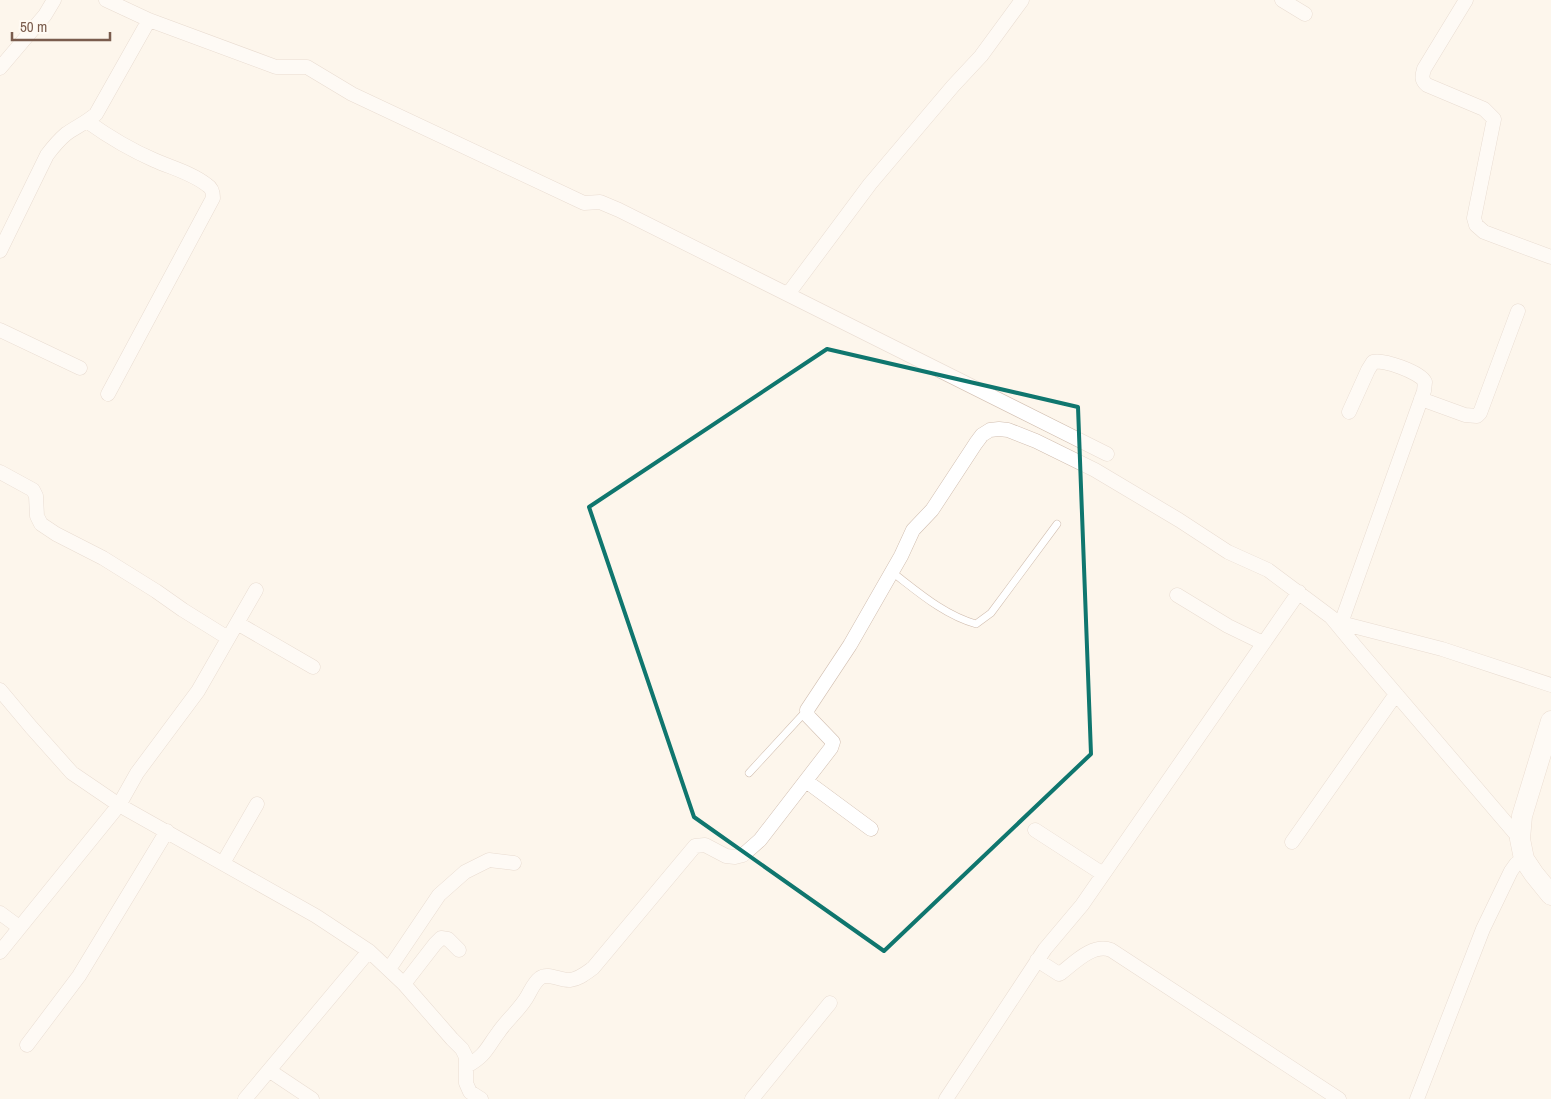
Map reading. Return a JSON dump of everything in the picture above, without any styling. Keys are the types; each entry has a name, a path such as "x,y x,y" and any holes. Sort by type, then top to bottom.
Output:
{"main road":[{"path":"1551,721 1522,816 1520,839 1524,859 1551,895"}],"street":[{"path":"0,68 45,15 54,0"},
{"path":"106,0 149,20 276,67 308,67 361,98 584,203 600,202 619,210 1107,454"},
{"path":"788,294 870,184 981,56 1022,0"},
{"path":"1282,0 1305,14"},
{"path":"1466,0 1424,69 1423,82 1484,109 1494,119 1474,218 1476,225 1484,232 1551,257"},
{"path":"0,251 47,155 68,133 88,122 96,114 149,20"},
{"path":"88,122 113,140 153,160 196,178 213,191 213,198 108,394"},
{"path":"1421,399 1465,415 1477,416 1480,413 1518,311"},
{"path":"0,330 80,368"},
{"path":"1340,624 1426,386 1423,378 1385,362 1373,362 1349,412"},
{"path":"467,1066 485,1053 498,1032 524,1001 536,982 542,977 548,976 568,981 593,968 695,846 705,845 726,856 736,857 743,855 760,840 831,748 833,742 808,716 808,710 850,645 914,530 932,510 982,435 990,430 999,429 1018,434 1095,470 1179,520 1228,552 1268,570 1321,608 1340,624 1396,694 1520,839"},
{"path":"0,472 33,490 36,496 36,516 41,524 56,534 103,558 228,638"},
{"path":"0,952 120,805 137,773 198,691 256,590"},
{"path":"946,1099 1038,960 1082,905 1299,592"},
{"path":"1176,595 1228,626 1263,643"},
{"path":"237,623 313,667"},
{"path":"1340,624 1442,649 1551,685"},
{"path":"0,690 72,773 120,805 316,916 369,951 404,984 462,1048 467,1066 466,1083 470,1092 481,1099"},
{"path":"1292,842 1396,694"},
{"path":"806,782 871,829"},
{"path":"223,863 257,804"},
{"path":"1035,830 1103,874"},
{"path":"27,1044 79,976 167,831"},
{"path":"1417,1099 1483,929 1511,871 1516,864 1524,859"},
{"path":"389,969 439,895 465,872 490,860 514,863"},
{"path":"0,913 19,928"},
{"path":"404,984 441,938 448,940 459,950"},
{"path":"1038,960 1058,974 1087,953 1107,948 1339,1099"},
{"path":"245,1099 369,951"},
{"path":"752,1099 830,1003"},
{"path":"270,1071 312,1099"}],"lane":[{"path":"892,572 946,612 976,624 990,613 1057,524"},
{"path":"749,773 808,710"}],"highlighted area":[{"path":"827,349 1078,407 1091,754 884,951 694,817 589,507"}]}
